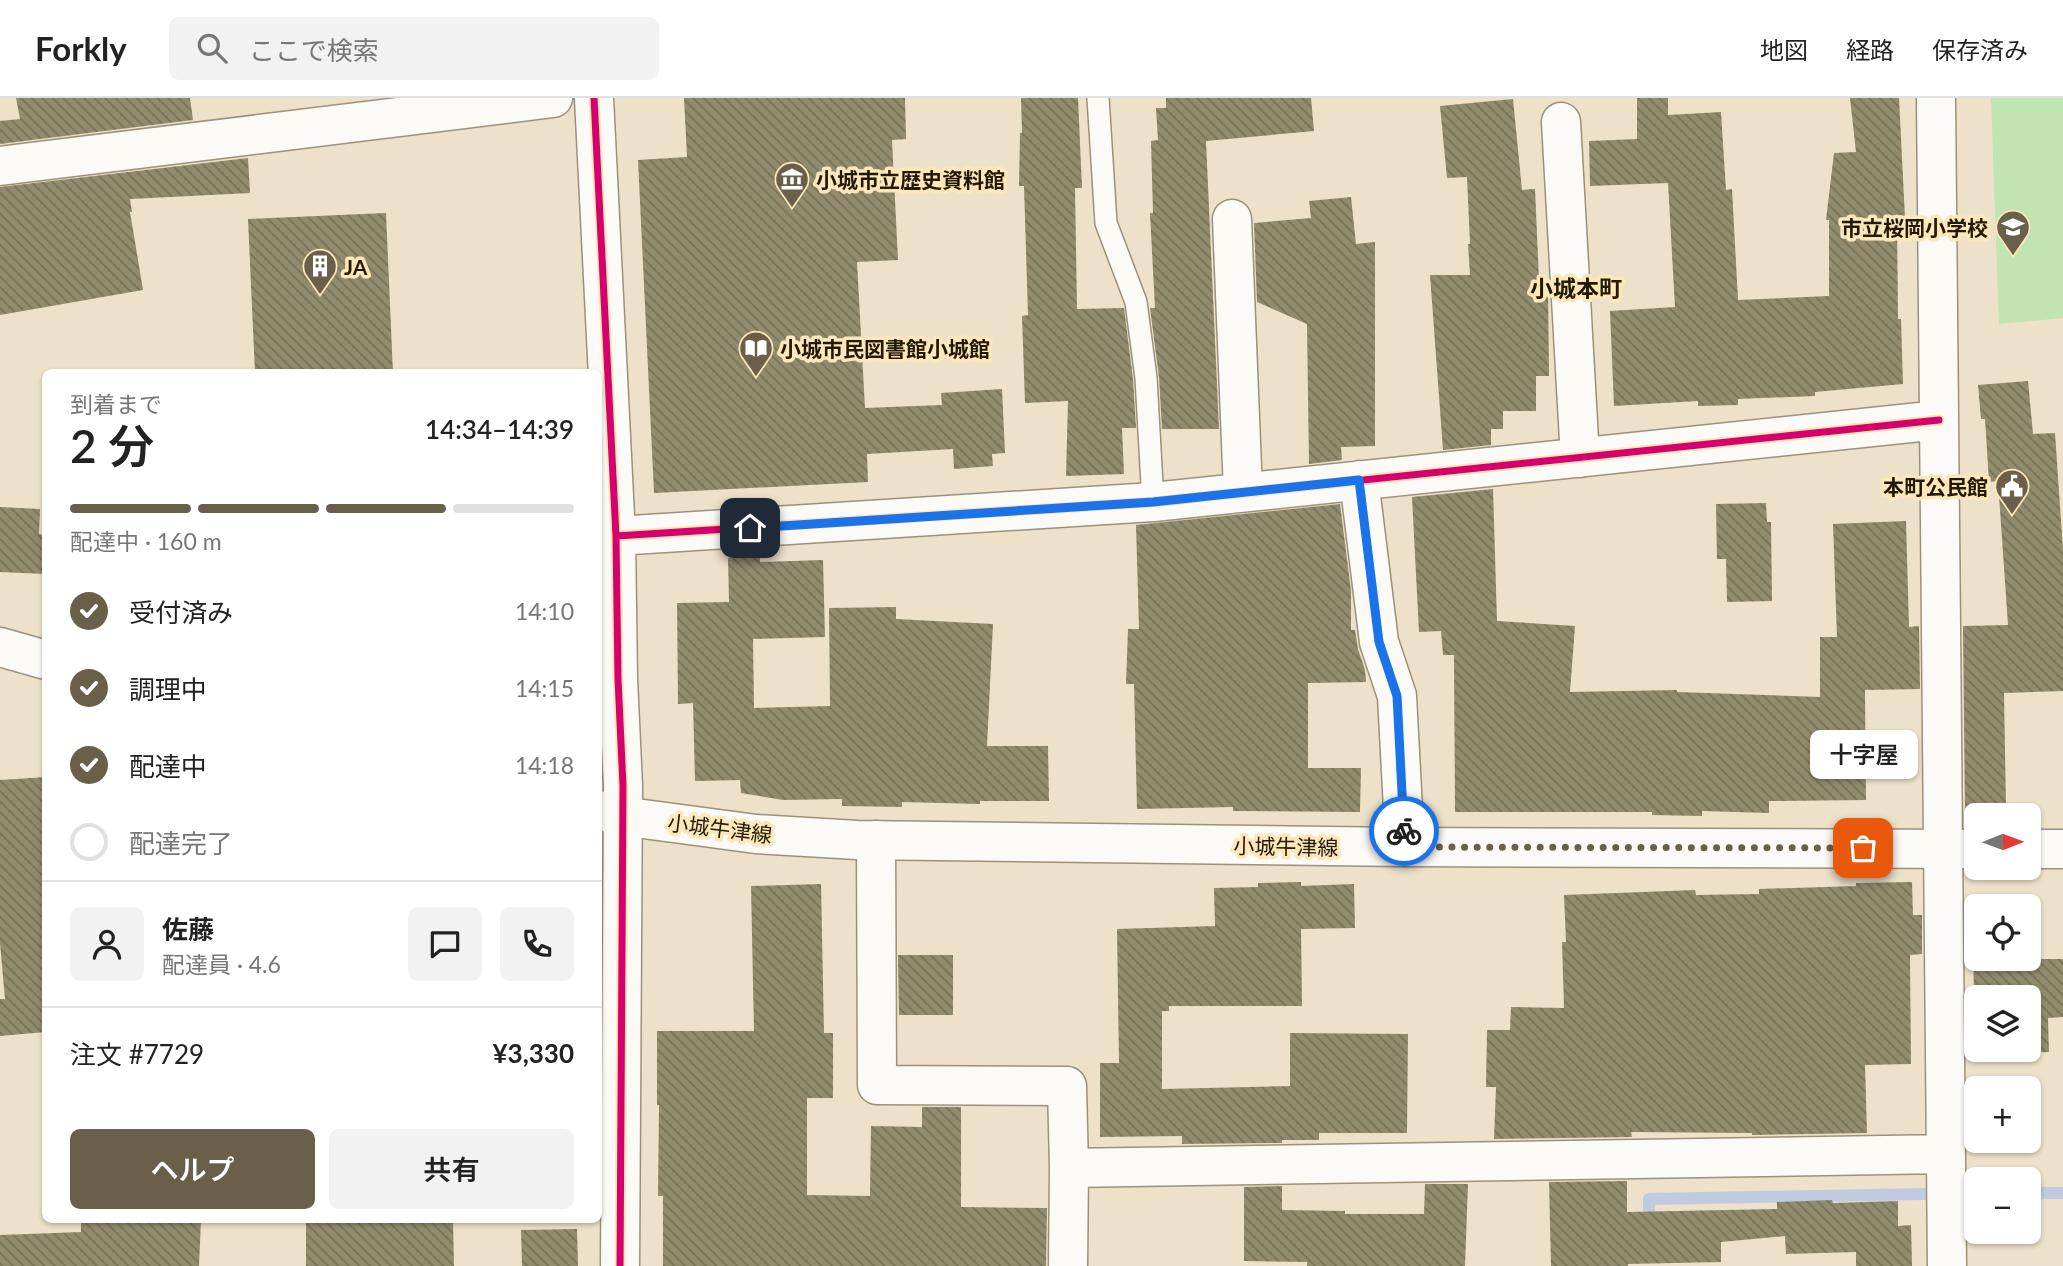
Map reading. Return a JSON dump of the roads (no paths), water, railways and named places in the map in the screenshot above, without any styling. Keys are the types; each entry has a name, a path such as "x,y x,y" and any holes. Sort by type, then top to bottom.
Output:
{"street":[{"path":"0,166 553,98"},
{"path":"594,98 616,536 622,786 610,813 620,1266"},
{"path":"1936,98 1940,421 1960,849 1946,1154 1947,1266"},
{"path":"1561,122 1580,458"},
{"path":"1232,219 1243,492"},
{"path":"616,536 1153,502 1940,421"},
{"path":"1359,480 1379,642 1397,696 1405,847"},
{"path":"0,647 42,659"},
{"name":"小城牛津線","path":"610,813 756,834 876,840 1405,847 1960,849"},
{"path":"876,840 877,1085 1067,1086 1068,1266"},
{"path":"2041,849 2063,849"},
{"path":"1069,1168 1946,1154"}],"lane":[{"path":"1098,98 1106,223 1136,302 1146,378 1153,502"}],"waterway":[{"path":"1649,1225 1649,1199 1964,1193"},
{"path":"2041,1193 2063,1193"}],"place":[{"name":"小城市立歴史資料館","path":"792,209"},
{"name":"市立桜岡小学校","path":"2013,257"},
{"name":"JA","path":"320,296"},
{"name":"小城市民図書館小城館","path":"756,378"},
{"name":"本町公民館","path":"2012,516"},
{"name":"十字屋","path":"1863,848"}],"district":[{"name":"小城本町","path":"1576,288"}]}
